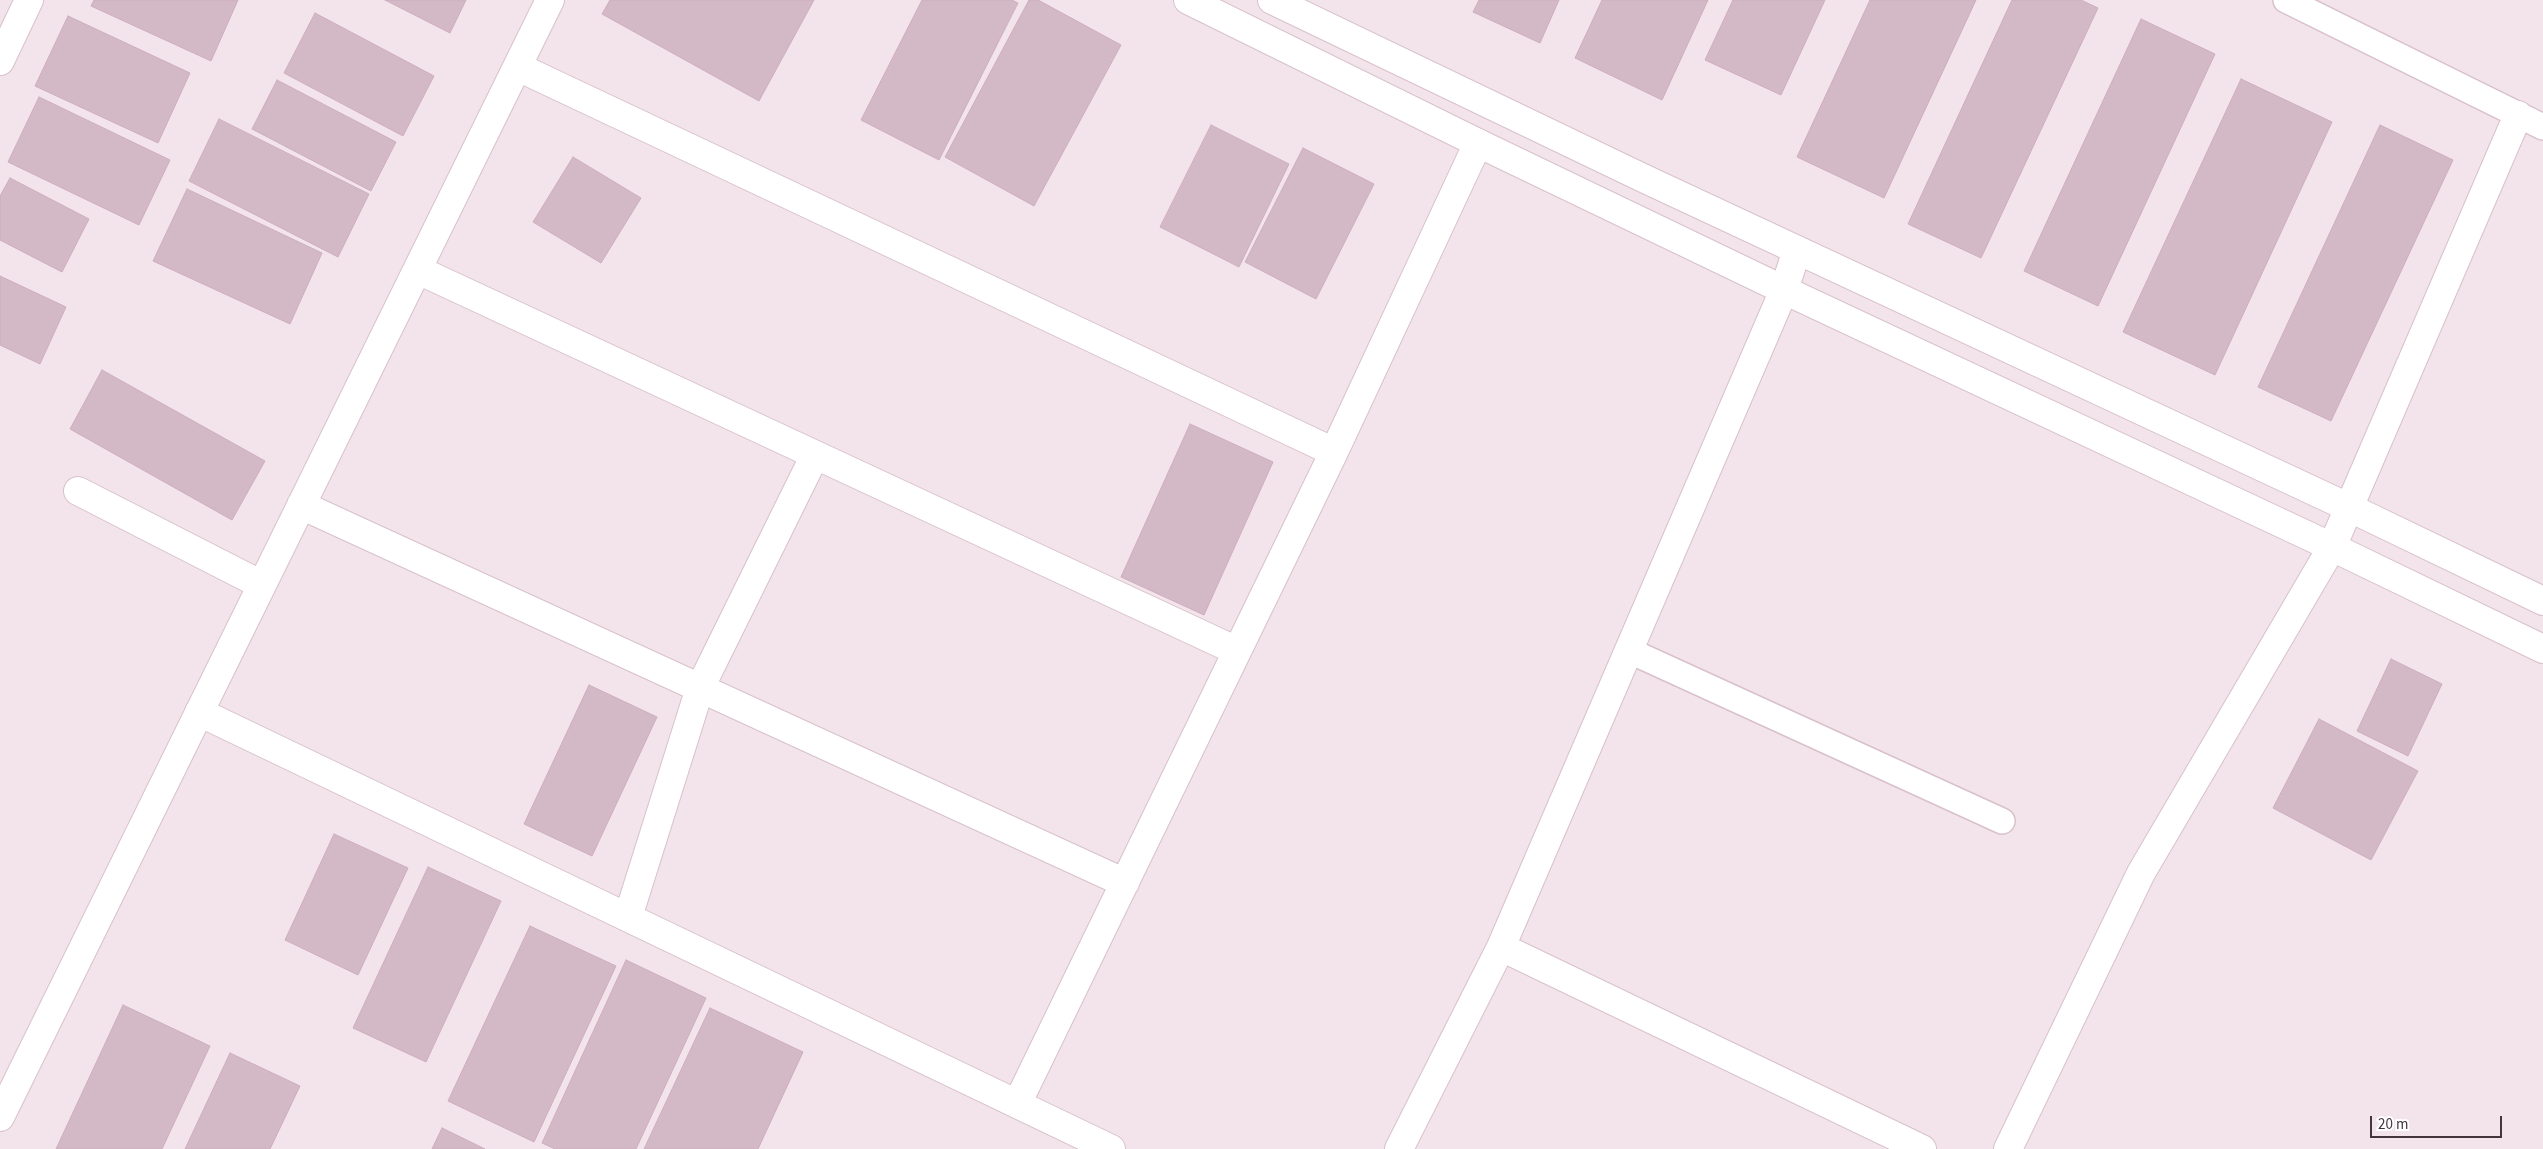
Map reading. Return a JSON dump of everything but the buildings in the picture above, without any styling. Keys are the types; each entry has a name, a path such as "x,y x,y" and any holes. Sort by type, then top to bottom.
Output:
{"street":[{"path":"0,61 29,0"},
{"path":"0,1117 550,0"},
{"path":"1188,0 1228,8 1478,144 2332,547 2543,649"},
{"path":"1272,0 1797,250 2350,508 2543,601"},
{"path":"518,67 1334,452"},
{"path":"2008,1149 2141,873 2332,547 2518,115"},
{"path":"1017,1104 1334,452 1478,144"},
{"path":"1399,1149 1501,947 1784,290 1797,250"},
{"path":"418,270 1237,651"},
{"path":"628,917 700,688 815,455"},
{"path":"78,491 262,584"},
{"path":"301,505 1124,883"},
{"path":"199,712 1112,1149"},
{"path":"1501,947 1922,1149"}],"lane":[{"path":"2286,0 2543,126"},
{"path":"1630,651 2002,821"}]}
